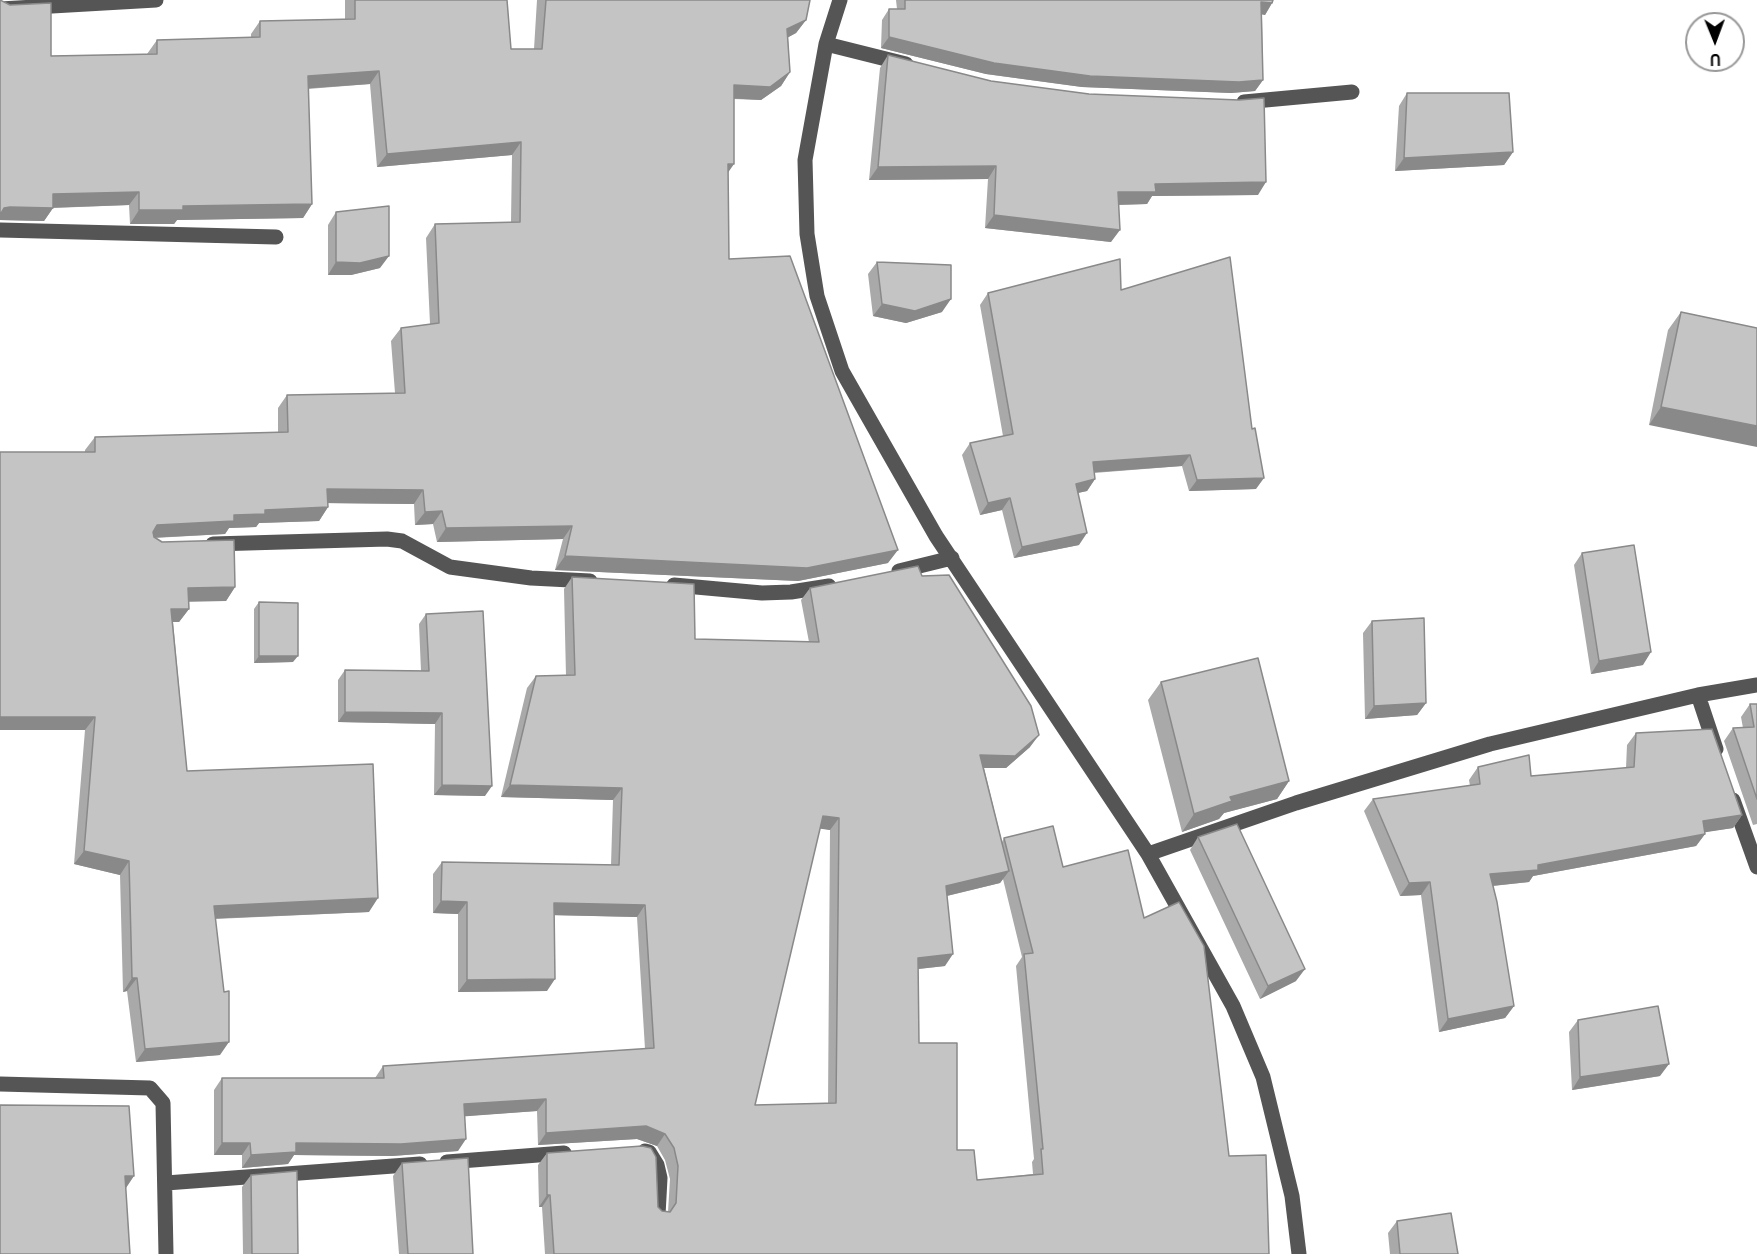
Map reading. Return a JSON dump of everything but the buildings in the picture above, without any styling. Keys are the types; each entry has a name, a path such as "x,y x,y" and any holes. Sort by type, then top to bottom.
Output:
{"street":[{"path":"0,9 156,0"},
{"path":"840,0 826,44 805,160 807,234 817,296 842,370 936,536 1148,854 1233,1006 1263,1077 1292,1196 1299,1254"},
{"path":"826,44 916,67"},
{"path":"1231,103 1352,92"},
{"path":"0,230 276,237"},
{"path":"200,544 387,539 402,542 450,567 531,578 601,582"},
{"path":"889,573 952,558"},
{"path":"659,585 762,593 791,592 846,582"},
{"path":"1148,854 1296,803 1490,744 1698,695 1757,685"},
{"path":"1698,695 1723,768"},
{"path":"1730,790 1757,867"},
{"path":"0,1084 150,1088 163,1103 166,1254"},
{"path":"635,1148 650,1152 657,1164 660,1178 658,1215"},
{"path":"166,1183 576,1153"}]}
